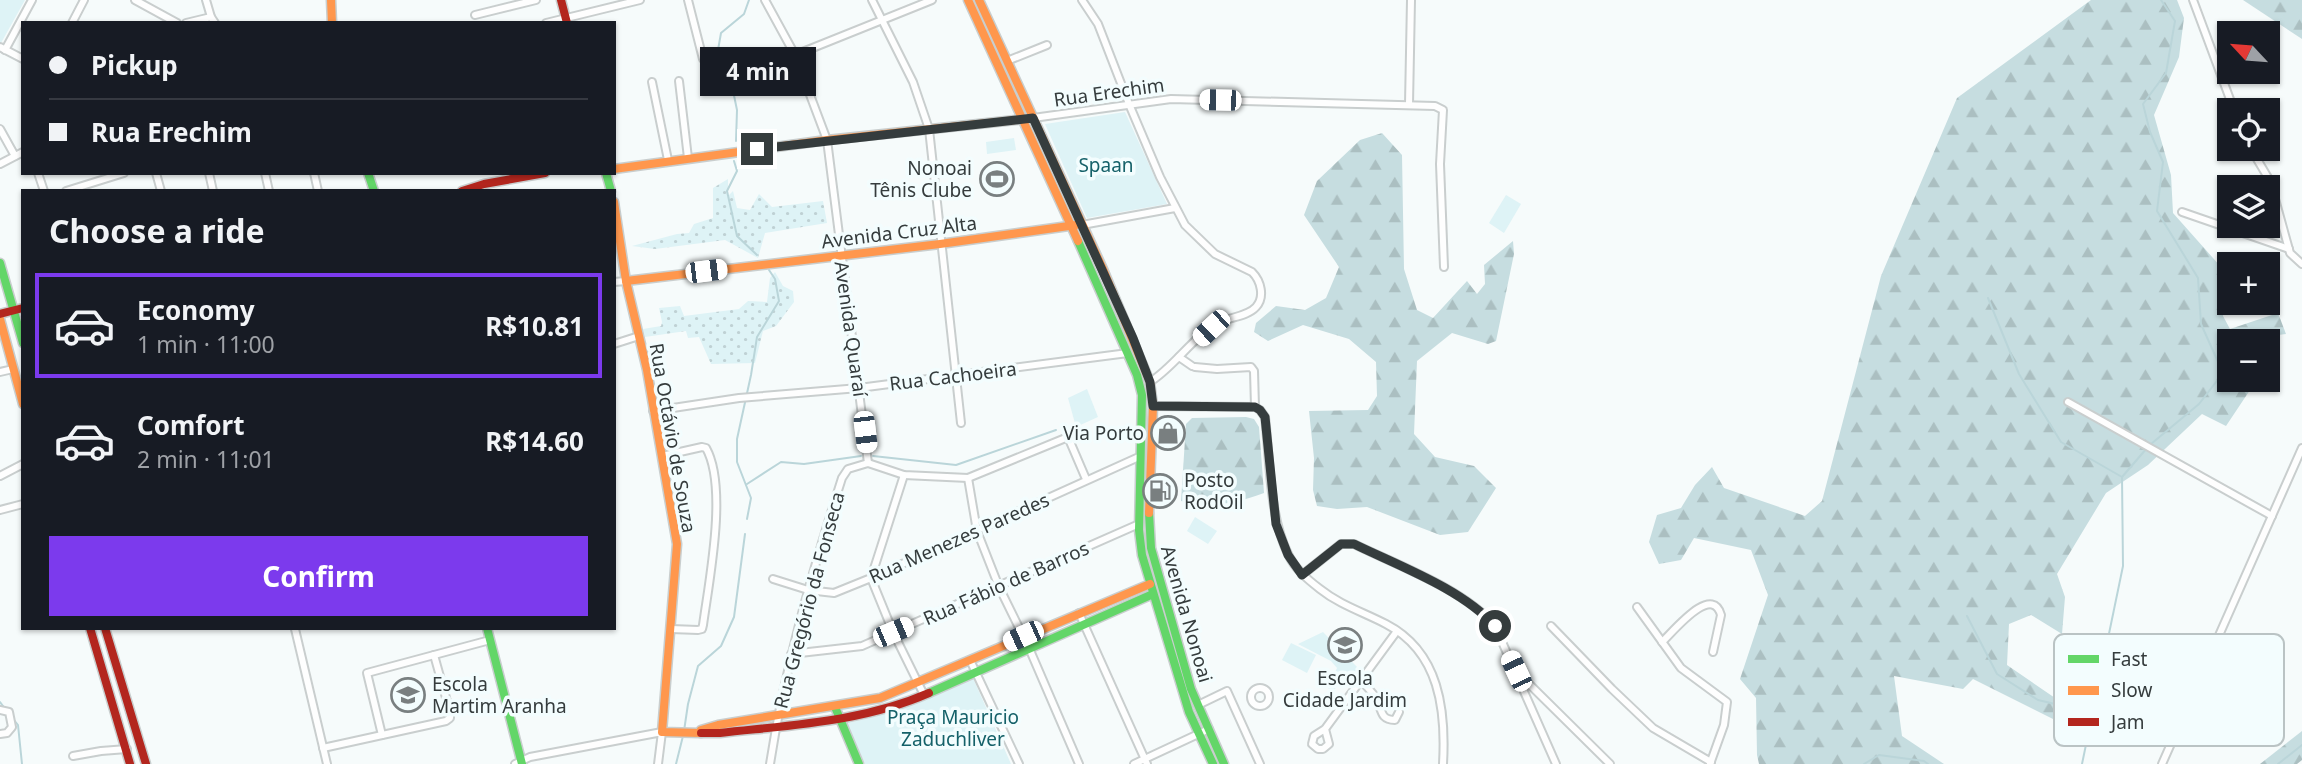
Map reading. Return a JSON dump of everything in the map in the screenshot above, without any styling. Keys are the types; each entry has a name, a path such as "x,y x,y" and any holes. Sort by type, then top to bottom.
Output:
{"street":[{"path":"21,59 3,49 32,0"},
{"path":"73,21 84,0"},
{"path":"135,0 173,21"},
{"path":"206,0 213,20"},
{"path":"331,0 332,21"},
{"path":"475,15 536,0"},
{"path":"561,0 566,20 640,0"},
{"path":"688,0 703,59"},
{"name":"Avenida Quaraí","path":"765,0 795,55 827,140 868,463"},
{"path":"872,0 913,82 929,129 961,423"},
{"path":"795,55 932,0"},
{"name":"Avenida Nonoai","path":"968,0 1128,353 1142,395 1139,524 1142,555 1189,712 1213,764"},
{"name":"Avenida Nonoai","path":"979,0 1083,225 1150,382 1153,406 1149,525 1151,548 1191,689 1224,764"},
{"path":"1082,0 1098,24 1129,104 1185,225 1215,254 1257,276 1261,289 1257,306 1216,324 1150,382"},
{"path":"1409,104 1411,0"},
{"path":"2193,0 2230,98"},
{"path":"1007,61 1047,45"},
{"path":"679,81 688,158"},
{"path":"652,82 668,160"},
{"name":"Rua Erechim","path":"616,169 827,140 1022,120 1171,99 1435,106 1443,110 1440,164 1444,267"},
{"path":"0,129 15,156"},
{"path":"0,164 21,153"},
{"path":"2258,161 2270,181 2289,248 2302,264"},
{"path":"72,189 118,175"},
{"path":"468,189 534,175"},
{"name":"Avenida Cruz Alta","path":"626,281 1083,225 1175,208"},
{"path":"2182,212 2289,248"},
{"name":"Rua Octávio de Souza","path":"616,215 626,281 639,336 677,544 657,764"},
{"path":"0,263 18,309 21,329"},
{"path":"616,282 626,281"},
{"path":"0,314 18,309"},
{"path":"0,319 21,397"},
{"path":"616,343 639,336"},
{"name":"Rua Cachoeira","path":"653,411 739,398 859,388 1128,353"},
{"path":"1179,357 1194,367 1251,367 1254,371 1255,407"},
{"path":"0,372 13,369"},
{"path":"2068,402 2272,516"},
{"path":"1153,406 1255,407 1260,410 1265,417 1276,524 1288,555 1302,575 1335,601 1388,625 1418,650 1433,673 1440,695 1445,733 1443,764"},
{"path":"868,463 905,475 968,478 1068,438 1086,480"},
{"path":"662,456 706,448 716,484 717,520 702,629 671,629"},
{"path":"2220,634 2302,448"},
{"name":"Rua Menezes Paredes","path":"773,579 808,590 834,593 1141,456"},
{"name":"Rua Gregório da Fonseca","path":"770,764 777,715 791,654 842,478 848,469 868,463"},
{"path":"0,476 21,465"},
{"path":"905,475 871,578 893,632 924,695"},
{"path":"968,478 977,531 999,587 1029,648 1079,764"},
{"path":"0,510 21,505"},
{"name":"Rua Fábio de Barros","path":"791,654 862,646 1139,524"},
{"path":"1302,575 1341,544 1354,544 1461,597 1484,613 1495,626 1556,764"},
{"path":"687,732 880,698 1150,584 1154,585 1163,609 1168,612"},
{"path":"488,630 519,763 530,757 662,732 720,733 838,719 881,710 924,695 1153,594"},
{"path":"1662,642 1698,607 1707,603 1714,605 1721,615 1713,652"},
{"path":"1551,626 1653,728 1711,763 1724,725 1727,702 1681,668 1637,607"},
{"path":"1079,613 1145,762"},
{"path":"91,630 130,764"},
{"path":"106,630 146,764"},
{"path":"295,630 327,764"},
{"path":"1325,729 1397,631"},
{"path":"382,735 367,673 490,640"},
{"path":"323,748 450,718 434,655"},
{"path":"970,660 1018,764"},
{"path":"1516,671 1610,764"},
{"path":"1360,680 1377,699 1381,715 1395,720 1399,712"},
{"path":"1198,705 1227,691 1260,764"},
{"path":"1236,707 1252,700"},
{"path":"835,707 859,764"},
{"path":"0,710 9,712 12,727 7,733 0,734"},
{"path":"1134,764 1145,762 1209,729"},
{"path":"2162,764 2170,746"},
{"path":"73,757 127,749"}],"green space":[{"path":"0,0 25,0 1,43 0,43"},
{"path":"2091,0 2177,0 2184,18 2179,57 2154,115 2171,175 2173,213 2217,262 2217,315 2223,315 2230,329 2217,329 2217,392 2249,392 2226,426 2202,414 2148,465 2106,493 2057,574 2065,597 2062,634 2031,615 2009,624 2007,665 2054,697 2054,719 1973,679 1963,689 1894,676 1902,736 1944,764 1759,764 1756,698 1740,679 1768,595 1751,550 1694,538 1681,560 1659,564 1649,542 1657,515 1681,508 1695,485 1712,467 1724,488 1805,516 1822,501 1881,276 1957,98"},
{"path":"2243,0 2302,0 2302,39 2280,24 2280,21 2275,21"},
{"name":"Spaan","path":"1125,112 1167,204 1087,218 1045,124"},
{"path":"1382,133 1402,155 1404,269 1417,310 1433,318 1467,281 1477,294 1485,284 1484,265 1513,241 1514,254 1496,341 1488,344 1452,333 1417,361 1414,434 1435,457 1474,466 1496,488 1468,532 1440,535 1367,507 1337,509 1317,506 1313,490 1314,458 1309,411 1368,410 1377,396 1376,362 1349,339 1303,325 1268,341 1254,332 1256,323 1276,306 1305,310 1326,298 1339,267 1304,215 1317,181 1360,140"},
{"path":"1014,138 1016,150 987,154 986,142"},
{"path":"728,179 728,196 733,191 737,208 750,210 759,194 772,207 823,201 827,223 765,233 758,258 725,240 655,249 632,246 689,233 694,224 713,218 713,188"},
{"path":"1506,195 1521,204 1504,233 1489,223"},
{"path":"775,272 783,286 793,291 794,302 776,326 763,331 755,363 711,364 699,337 688,338 686,331 645,337 643,329 661,326 659,308 680,306 684,316 739,309 748,301 767,302 770,278"},
{"path":"2279,315 2286,334 2280,335 2280,329 2230,329"},
{"path":"1087,389 1098,417 1076,427 1068,398"},
{"path":"1192,418 1254,419 1259,427 1264,493 1223,504 1181,501 1186,424"},
{"path":"1195,517 1217,531 1208,544 1187,531"},
{"path":"1323,632 1358,668 1346,688 1339,684 1333,691 1328,688 1337,668 1331,661 1298,644"},
{"path":"1291,643 1316,655 1307,673 1282,660"},
{"name":"Praça Mauricio Zaduchliver","path":"973,678 1011,764 865,764 846,723 895,710"},
{"path":"2302,731 2302,760 2297,764 2260,764 2284,746"}],"waterway":[{"path":"736,141 737,110 731,81 721,66 718,50 721,33 744,14 749,0"},
{"path":"2151,444 2199,404 2223,373 2201,324 2198,278 2157,211 2163,162 2150,132 2143,104 2166,73 2175,21 2161,0"},
{"path":"734,161 737,171 727,191 737,236 757,255"},
{"path":"747,519 751,498 737,462 737,439 757,337 779,301 775,279 769,270"},
{"path":"1988,298 2019,374 2061,442 2122,477"},
{"path":"873,456 956,465 1056,430"},
{"path":"2109,634 2123,566 2122,477 2147,448"},
{"path":"747,484 781,462 804,464 861,456"},
{"path":"684,731 698,666 721,646 734,617 745,534"},
{"path":"1967,616 1997,674 2038,700 2054,704"},
{"path":"0,702 6,710"},
{"path":"14,720 18,725 22,764"},
{"path":"676,764 683,736"},
{"path":"2278,764 2302,745"},
{"path":"2082,764 2086,746"},
{"path":"1864,764 1879,755 1924,761 1928,764"}],"traffic: fast":[{"path":"369,175 373,189"},
{"path":"607,175 610,189"},
{"path":"1078,241 1137,375 1142,395 1139,530 1142,555 1189,712 1213,764"},
{"path":"0,263 21,336"},
{"path":"1149,513 1151,548 1191,689 1224,764"},
{"path":"929,693 1153,594"},
{"path":"488,630 522,764"},
{"path":"835,707 859,764"}],"traffic: slow":[{"path":"331,0 332,21"},
{"path":"968,0 1078,241"},
{"path":"979,0 1103,269 1150,382 1153,406 1149,513"},
{"path":"616,169 827,140 1026,119"},
{"path":"616,215 626,281 647,370 677,544 662,732 701,733"},
{"path":"626,281 1076,225"},
{"path":"0,319 21,397"},
{"path":"701,730 880,698 1150,584"}],"traffic: jam":[{"path":"561,0 566,21"},
{"path":"468,189 534,175"},
{"path":"0,314 21,309"},
{"path":"91,630 130,764"},
{"path":"106,630 146,764"},
{"path":"701,733 826,721 904,703 929,693"}],"place":[{"name":"Nonoai Tênis Clube","path":"997,179"},
{"name":"Via Porto","path":"1168,433"},
{"name":"Posto RodOil","path":"1160,491"},
{"name":"Escola Cidade Jardim","path":"1345,645"},
{"name":"Escola Martim Aranha","path":"408,695"}],"route":[{"path":"757,149 1033,118 1133,338 1150,382 1153,406 1255,407 1265,417 1276,524 1288,555 1302,575 1341,544 1354,544 1461,597 1484,613 1495,626"}]}
